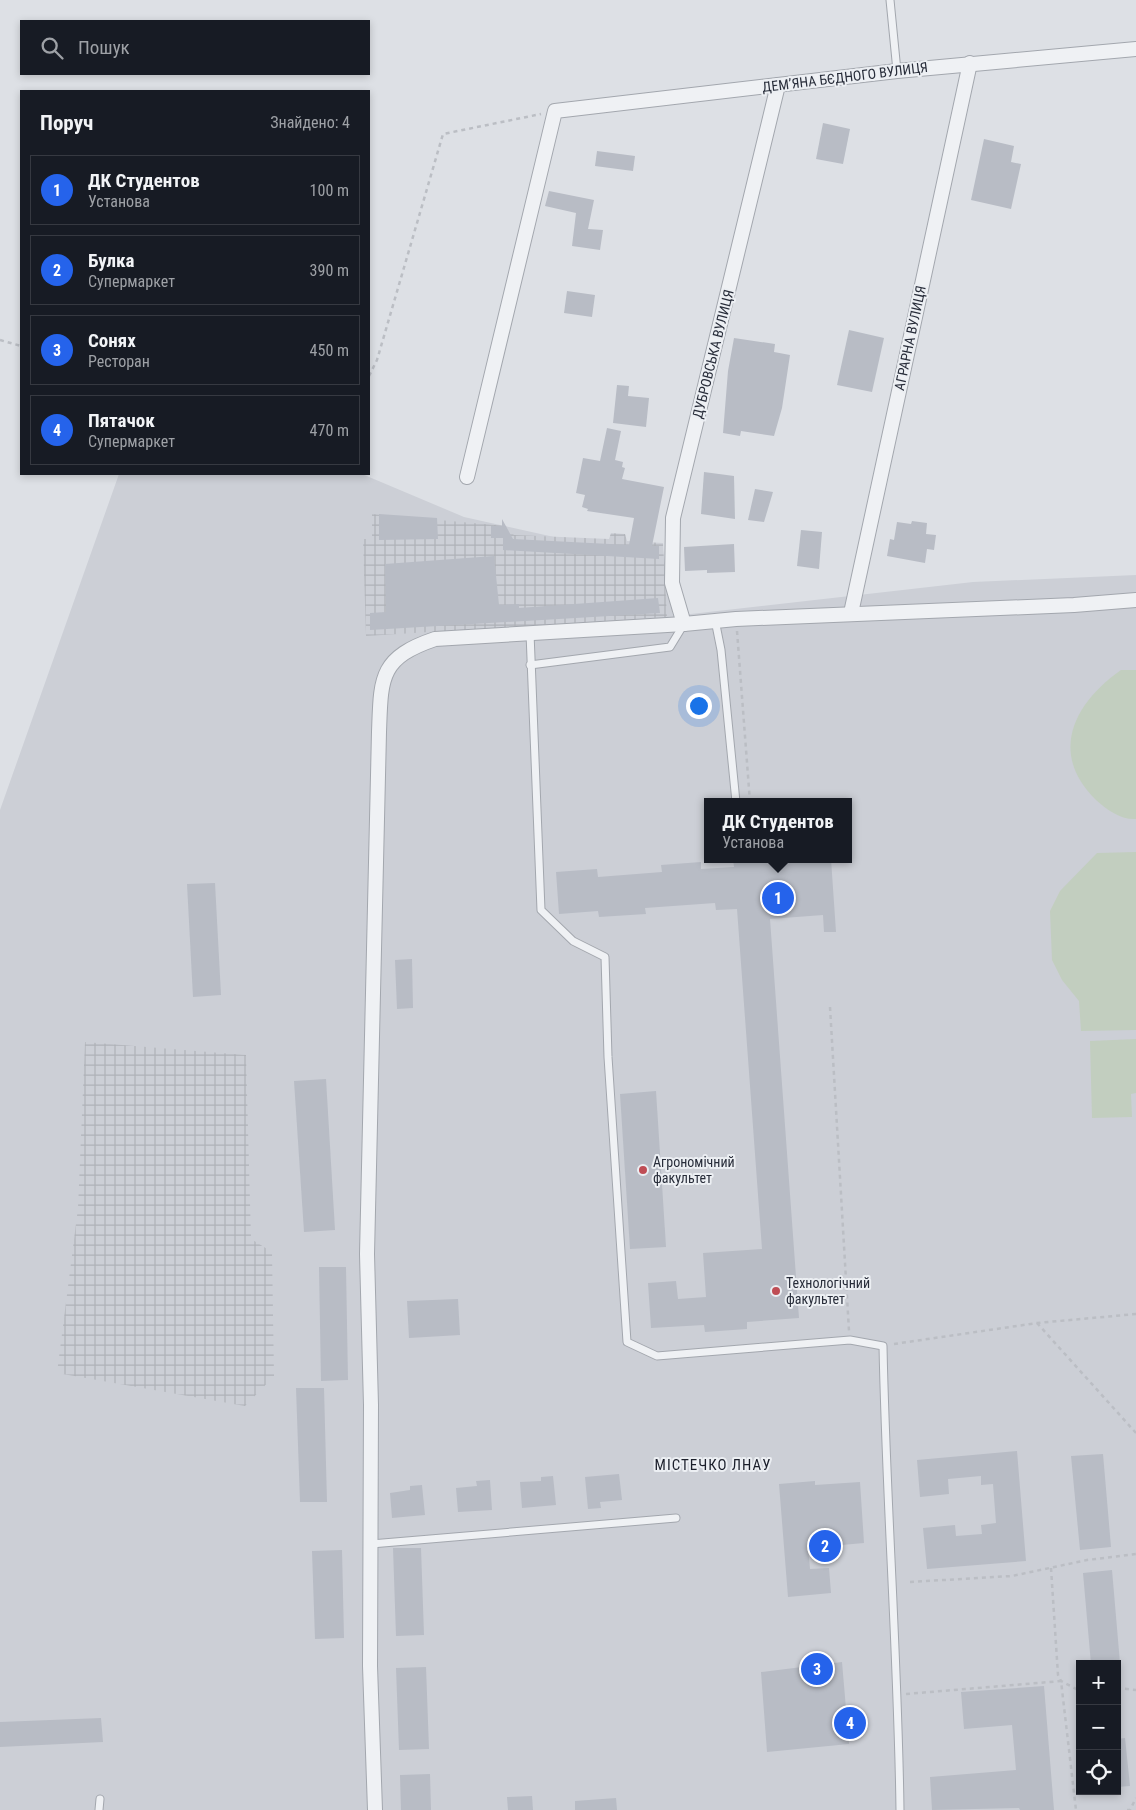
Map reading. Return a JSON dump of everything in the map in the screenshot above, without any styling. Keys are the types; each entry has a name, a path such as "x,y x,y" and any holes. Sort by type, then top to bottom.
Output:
{"street":[{"name":"ДЕМ’ЯНА БЄДНОГО ВУЛИЦЯ","path":"555,111 970,63 1136,48"},
{"name":"АГРАРНА ВУЛИЦЯ","path":"851,613 970,63"},
{"name":"ДУБРОВСЬКА ВУЛИЦЯ","path":"684,624 672,583 673,518 778,86"},
{"path":"467,477 555,111"},
{"path":"375,1810 370,1666 372,1405 367,1254 380,693 390,663 411,647 435,639 684,624 714,620 1074,605 1136,600"}],"lane":[{"path":"890,0 897,71"},
{"path":"714,620 720,650 736,798"},
{"path":"530,665 670,647 684,624"},
{"path":"530,633 541,910 573,941 605,957 608,1057 627,1342 657,1356 850,1340 882,1346 885,1466 897,1695 900,1810"},
{"path":"371,1544 676,1518"},
{"path":"100,1799 100,1810"}],"path":[{"path":"370,374 377,360 443,134 555,111"},
{"path":"0,340 20,346"},
{"path":"736,619 750,798"},
{"path":"830,1007 850,1340"},
{"path":"882,1346 1037,1323 1136,1314"},
{"path":"1037,1323 1136,1433"},
{"path":"910,1582 1012,1576 1087,1560 1136,1554"},
{"path":"1051,1568 1058,1675 1062,1681 1076,1689"},
{"path":"897,1695 1062,1681"},
{"path":"1062,1681 1076,1810"},
{"path":"1121,1688 1136,1690"},
{"path":"1126,1810 1130,1810 1136,1798"}],"shaded area":[{"path":"119,475 364,475 464,517 563,539 662,544 673,616 973,582 1136,575 1136,1810 0,1810 0,810"},
{"path":"372,514 506,526 514,535 609,539 611,533 625,534 627,541 663,543 667,617 366,636 363,539 372,539"},
{"path":"85,1042 246,1055 251,1239 272,1252 274,1376 245,1406 57,1373 78,1208"}],"green space":[{"path":"1121,670 1136,670 1136,819 1114,814 1096,800 1081,782 1073,764 1070,747 1073,730 1080,713 1104,683"},
{"path":"1136,852 1136,1030 1081,1031 1079,1001 1062,980 1052,960 1050,911 1060,891 1097,853"},
{"path":"1136,1039 1136,1093 1131,1094 1132,1117 1092,1118 1090,1041"}],"building":[{"path":"823,123 850,129 843,164 816,159"},
{"path":"984,139 1014,146 1011,162 1021,164 1011,209 971,200"},
{"path":"597,151 635,156 633,171 595,166"},
{"path":"549,191 594,200 588,229 603,230 600,250 572,246 576,213 545,206"},
{"path":"567,291 595,295 592,317 564,313"},
{"path":"849,330 884,338 872,392 837,385"},
{"path":"734,338 775,344 774,352 790,355 782,408 774,436 741,431 740,436 723,433 728,371"},
{"path":"617,385 629,386 628,396 649,398 646,427 613,423"},
{"path":"607,428 621,431 615,460 623,462 622,467 625,468 622,479 664,487 652,546 659,546 659,559 503,550 503,538 491,538 491,526 502,526 502,519 513,539 629,545 634,518 587,511 588,509 582,507 585,495 576,493 583,458 600,461"},
{"path":"704,472 734,476 735,519 701,514"},
{"path":"755,489 773,492 764,522 748,520"},
{"path":"379,514 437,518 438,539 379,540"},
{"path":"912,521 927,523 926,534 936,535 934,550 927,549 925,563 887,556 890,539 894,540 897,522 911,524"},
{"path":"801,530 822,532 819,569 797,566"},
{"path":"734,544 735,572 707,573 707,570 685,571 684,547"},
{"path":"494,556 499,605 519,604 519,608 658,598 660,613 370,630 370,613 386,612 385,564"},
{"path":"701,862 701,869 734,867 734,863 831,863 836,932 824,932 823,915 770,919 799,1318 747,1322 747,1329 705,1332 704,1325 651,1328 648,1283 676,1281 678,1299 706,1297 703,1253 762,1249 737,909 716,910 715,903 645,908 646,914 599,917 598,911 559,914 556,872 597,869 598,877 662,872 661,865"},
{"path":"215,883 221,995 193,997 187,884"},
{"path":"412,959 413,1008 397,1009 395,960"},
{"path":"326,1079 335,1230 304,1232 294,1081"},
{"name":"Агрономічний факультет","path":"656,1091 666,1247 630,1249 620,1094"},
{"path":"319,1267 346,1267 348,1380 321,1381"},
{"path":"458,1299 460,1335 409,1338 407,1301"},
{"path":"296,1388 324,1388 327,1502 300,1502"},
{"path":"1017,1451 1026,1561 927,1569 923,1528 955,1525 956,1536 982,1534 981,1525 996,1523 993,1484 981,1485 981,1476 948,1479 949,1494 920,1497 917,1460"},
{"path":"1103,1454 1111,1547 1080,1550 1071,1456"},
{"path":"619,1474 622,1500 600,1502 601,1508 588,1509 585,1477"},
{"path":"553,1476 556,1505 522,1508 520,1482 541,1481 541,1477"},
{"path":"490,1480 492,1510 458,1512 456,1488 477,1486 476,1481"},
{"path":"815,1481 815,1485 860,1482 864,1543 808,1548 810,1569 829,1568 831,1593 788,1597 779,1484"},
{"path":"422,1485 425,1515 392,1518 390,1493 410,1490 410,1486"},
{"path":"393,1548 421,1548 424,1635 396,1636"},
{"path":"342,1550 344,1638 315,1639 312,1551"},
{"path":"1112,1570 1120,1660 1091,1660 1083,1573"},
{"path":"842,1662 849,1744 767,1752 761,1672"},
{"path":"426,1667 429,1749 399,1750 396,1668"},
{"path":"1044,1686 1054,1810 1020,1810 1019,1808 932,1810 930,1777 1016,1770 1012,1725 964,1729 961,1692"},
{"path":"101,1718 103,1742 0,1747 0,1722"},
{"path":"1121,1738 1125,1738 1130,1786 1121,1787"},
{"path":"430,1774 431,1810 401,1810 400,1775"},
{"path":"532,1796 533,1810 508,1810 507,1797"},
{"path":"616,1798 617,1810 575,1810 575,1801"}],"place":[{"name":"ДК Студентов","path":"778,898"},
{"name":"Агрономічний факультет","path":"643,1170"},
{"name":"Технологічний факультет","path":"776,1291"},
{"name":"Булка","path":"825,1546"},
{"name":"Сонях","path":"817,1669"},
{"name":"Пятачок","path":"850,1723"}],"district":[{"name":"МІСТЕЧКО ЛНАУ","path":"713,1465"}]}
